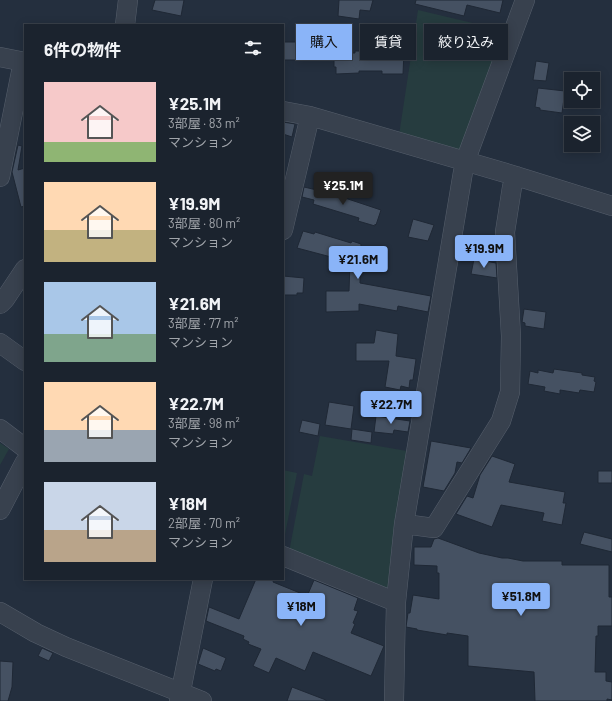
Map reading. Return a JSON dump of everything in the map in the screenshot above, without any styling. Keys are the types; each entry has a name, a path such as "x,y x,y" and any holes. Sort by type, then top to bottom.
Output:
{"street":[{"path":"125,24 128,0"},
{"path":"394,701 396,602 404,524 463,172 525,0"},
{"path":"0,57 24,62 0,177"},
{"path":"284,111 310,116 516,176 612,206"},
{"path":"284,226 310,116"},
{"path":"404,524 434,528 501,421 510,392 511,336 505,232 512,187 516,176"},
{"path":"0,304 5,300 24,271"},
{"path":"0,343 24,360"},
{"path":"0,429 24,447"},
{"path":"0,510 24,464"},
{"path":"284,556 396,602"},
{"path":"180,697 203,580"},
{"path":"0,612 36,633 66,647 180,697 202,701"}],"green space":[{"path":"418,10 477,24 424,24 424,60 495,60 461,155 399,135 410,60 416,60 416,24"},
{"path":"320,436 407,451 391,585 381,591 289,552 304,474 312,476"},
{"path":"0,443 9,449 0,465"},
{"path":"284,470 297,473 284,540"}],"building":[{"path":"155,0 184,0 181,16 152,10"},
{"path":"339,0 373,0 370,11 360,10 359,19 338,16"},
{"path":"416,0 503,0 500,13 467,5 464,16 415,4"},
{"path":"284,42 296,42 296,60 284,60"},
{"path":"355,51 360,51 360,60 404,60 403,74 382,74 382,71 359,71 359,73 336,74 334,60 352,60 352,53 355,53"},
{"path":"536,61 549,63 546,81 533,80"},
{"path":"538,88 564,91 562,113 540,110 540,108 535,107"},
{"path":"284,122 295,124 292,137 284,134"},
{"path":"18,145 22,146 18,170 24,168 24,206 21,207 12,172"},
{"path":"304,187 318,189 381,210 376,225 358,221 359,218 313,204 314,200 302,197"},
{"path":"413,219 434,225 428,241 408,237"},
{"path":"303,231 314,234 315,232 351,243 352,241 361,244 360,283 431,296 428,312 398,306 397,311 359,304 359,311 326,312 326,291 349,291 350,262 297,248"},
{"path":"474,259 496,263 497,278 471,274"},
{"path":"284,276 304,278 303,293 297,293 297,295 284,295"},
{"path":"524,309 546,312 544,329 525,326 525,323 522,322"},
{"path":"376,330 398,334 396,356 416,359 413,380 410,380 409,388 401,386 400,390 385,387 389,361 356,361 356,343 374,343"},
{"path":"554,369 582,373 582,375 595,377 594,381 596,382 594,392 580,390 579,393 560,390 560,394 544,391 545,387 528,384 530,371 538,373 538,370 553,373"},
{"path":"329,402 354,406 351,429 325,425"},
{"path":"376,416 410,421 408,432 394,430 393,434 374,432"},
{"path":"302,420 320,424 318,436 299,432"},
{"path":"352,429 372,432 371,443 351,440"},
{"path":"431,441 471,448 462,463 457,462 455,473 444,491 423,487"},
{"path":"492,456 515,464 509,482 565,492 563,503 566,503 562,525 542,521 544,513 501,505 492,527 456,514 467,496 473,498 480,475"},
{"path":"598,471 612,471 612,483 598,483"},
{"path":"584,532 612,539 612,552 580,544"},
{"path":"438,538 479,553 502,558 523,561 562,561 562,565 609,565 609,597 612,597 612,626 598,626 598,636 596,636 595,672 606,672 606,681 612,682 612,700 535,701 534,672 468,666 468,636 447,633 447,635 406,627 413,595 439,599 439,573 437,573 437,566 414,565 414,547 431,547 434,539"},
{"path":"256,580 274,580 273,582 305,595 305,593 308,594 314,580 358,598 354,610 358,611 351,633 384,646 371,676 313,652 305,671 276,658 269,673 253,666 261,649 248,644 249,642 243,639 244,636 206,621 209,607 239,619"},
{"path":"42,648 53,653 49,661 38,656"},
{"path":"203,648 226,658 221,671 216,669 215,671 198,664"},
{"path":"0,661 13,662 12,687 8,701 0,701"},
{"path":"292,687 326,700 326,701 287,701"}]}
